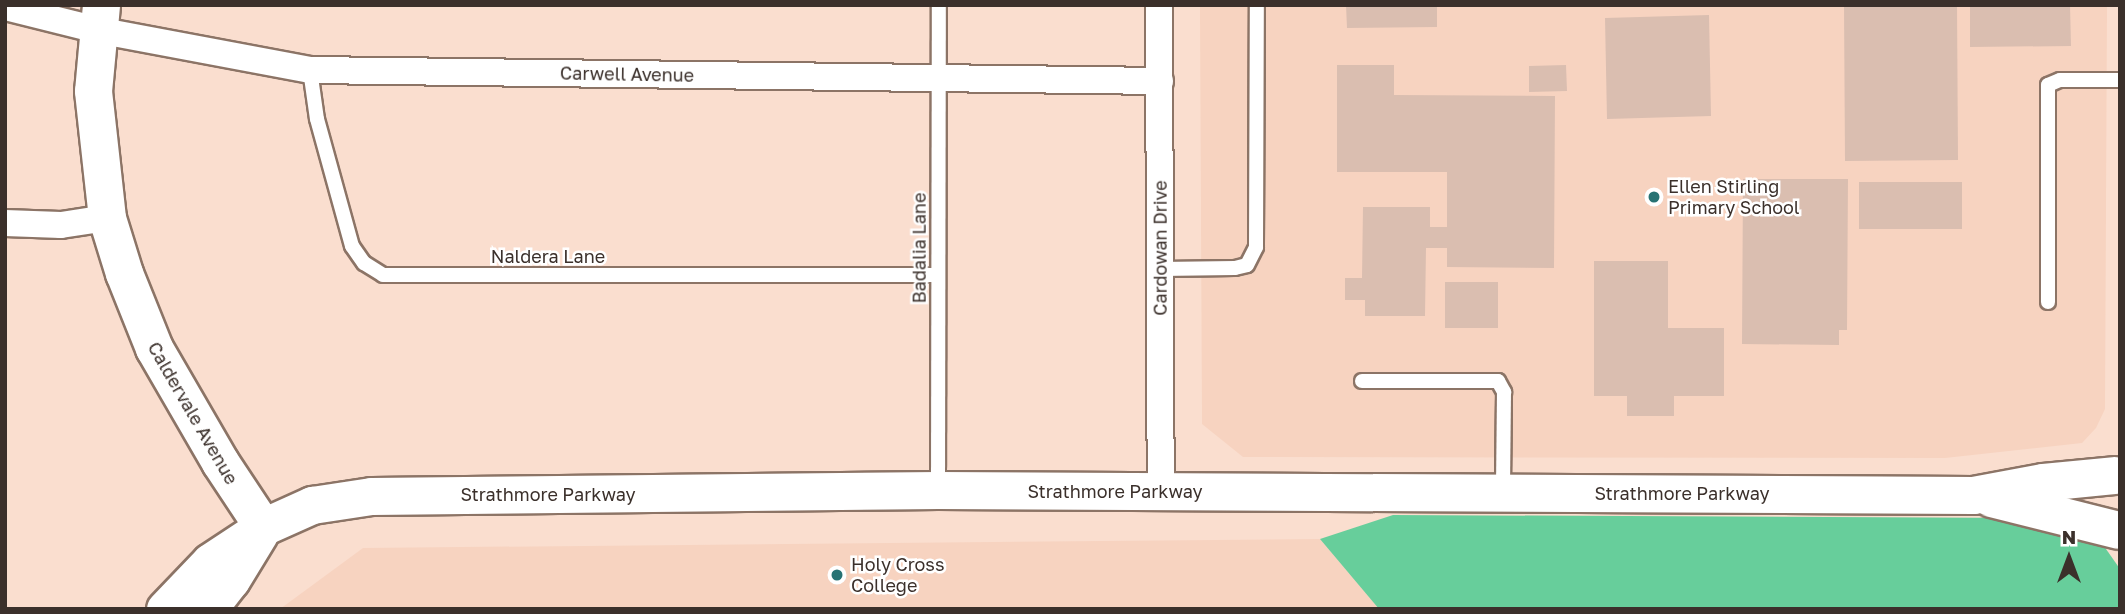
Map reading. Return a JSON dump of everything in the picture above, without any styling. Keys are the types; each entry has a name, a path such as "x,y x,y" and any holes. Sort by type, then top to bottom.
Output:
{"street":[{"name":"Cardowan Drive","path":"1159,5 1161,491"},
{"name":"Carwell Avenue","path":"5,7 99,18 310,70 1160,81"},
{"name":"Caldervale Avenue","path":"99,18 93,91 107,218 124,273 154,348 220,462 263,527"},
{"path":"5,223 61,225 107,218"},
{"path":"2117,472 2108,503 2119,531"},
{"name":"Strathmore Parkway","path":"165,609 210,562 263,527 312,505 371,496 938,490 1973,495 2117,472"},
{"name":"Strathmore Parkway","path":"1973,495 2045,510 2119,531"},
{"path":"208,609 231,580 263,527"}],"lane":[{"name":"Badalia Lane","path":"938,490 939,5"},
{"path":"1160,269 1235,268 1247,265 1256,247 1257,5"},
{"name":"Naldera Lane","path":"310,70 317,119 352,246 364,262 383,275 938,275"},
{"path":"2048,302 2048,85 2060,80 2120,80"},
{"path":"1362,381 1497,381 1504,392 1503,492"}],"shaded area":[{"name":"Ellen Stirling Primary School","path":"1200,5 2107,5 2105,409 2096,428 2082,443 1945,458 1243,457 1202,424"},
{"name":"Holy Cross College","path":"1320,539 1379,609 280,609 363,548"}],"green space":[{"path":"1393,515 2026,518 2099,539 2120,569 2120,609 1379,609 1320,539"}],"building":[{"path":"1346,5 1437,5 1437,27 1347,28"},
{"path":"1844,5 1957,5 1958,160 1845,161"},
{"path":"1970,5 2070,5 2071,46 1970,47"},
{"path":"1709,15 1711,116 1607,119 1605,18"},
{"path":"1337,65 1394,65 1394,95 1555,96 1554,268 1447,267 1447,248 1426,248 1425,316 1365,316 1365,300 1345,300 1345,278 1362,278 1363,207 1430,207 1430,227 1447,227 1447,172 1337,172"},
{"path":"1566,65 1567,91 1529,92 1529,66"},
{"path":"1743,179 1848,179 1847,330 1839,330 1839,345 1742,344"},
{"path":"1859,182 1962,182 1962,229 1859,229"},
{"path":"1594,261 1668,261 1668,328 1724,328 1724,396 1674,396 1674,416 1627,416 1627,396 1594,396"},
{"path":"1445,282 1498,282 1498,328 1445,328"}],"place":[{"name":"Ellen Stirling Primary School","path":"1654,197"},
{"name":"Holy Cross College","path":"837,575"}]}
